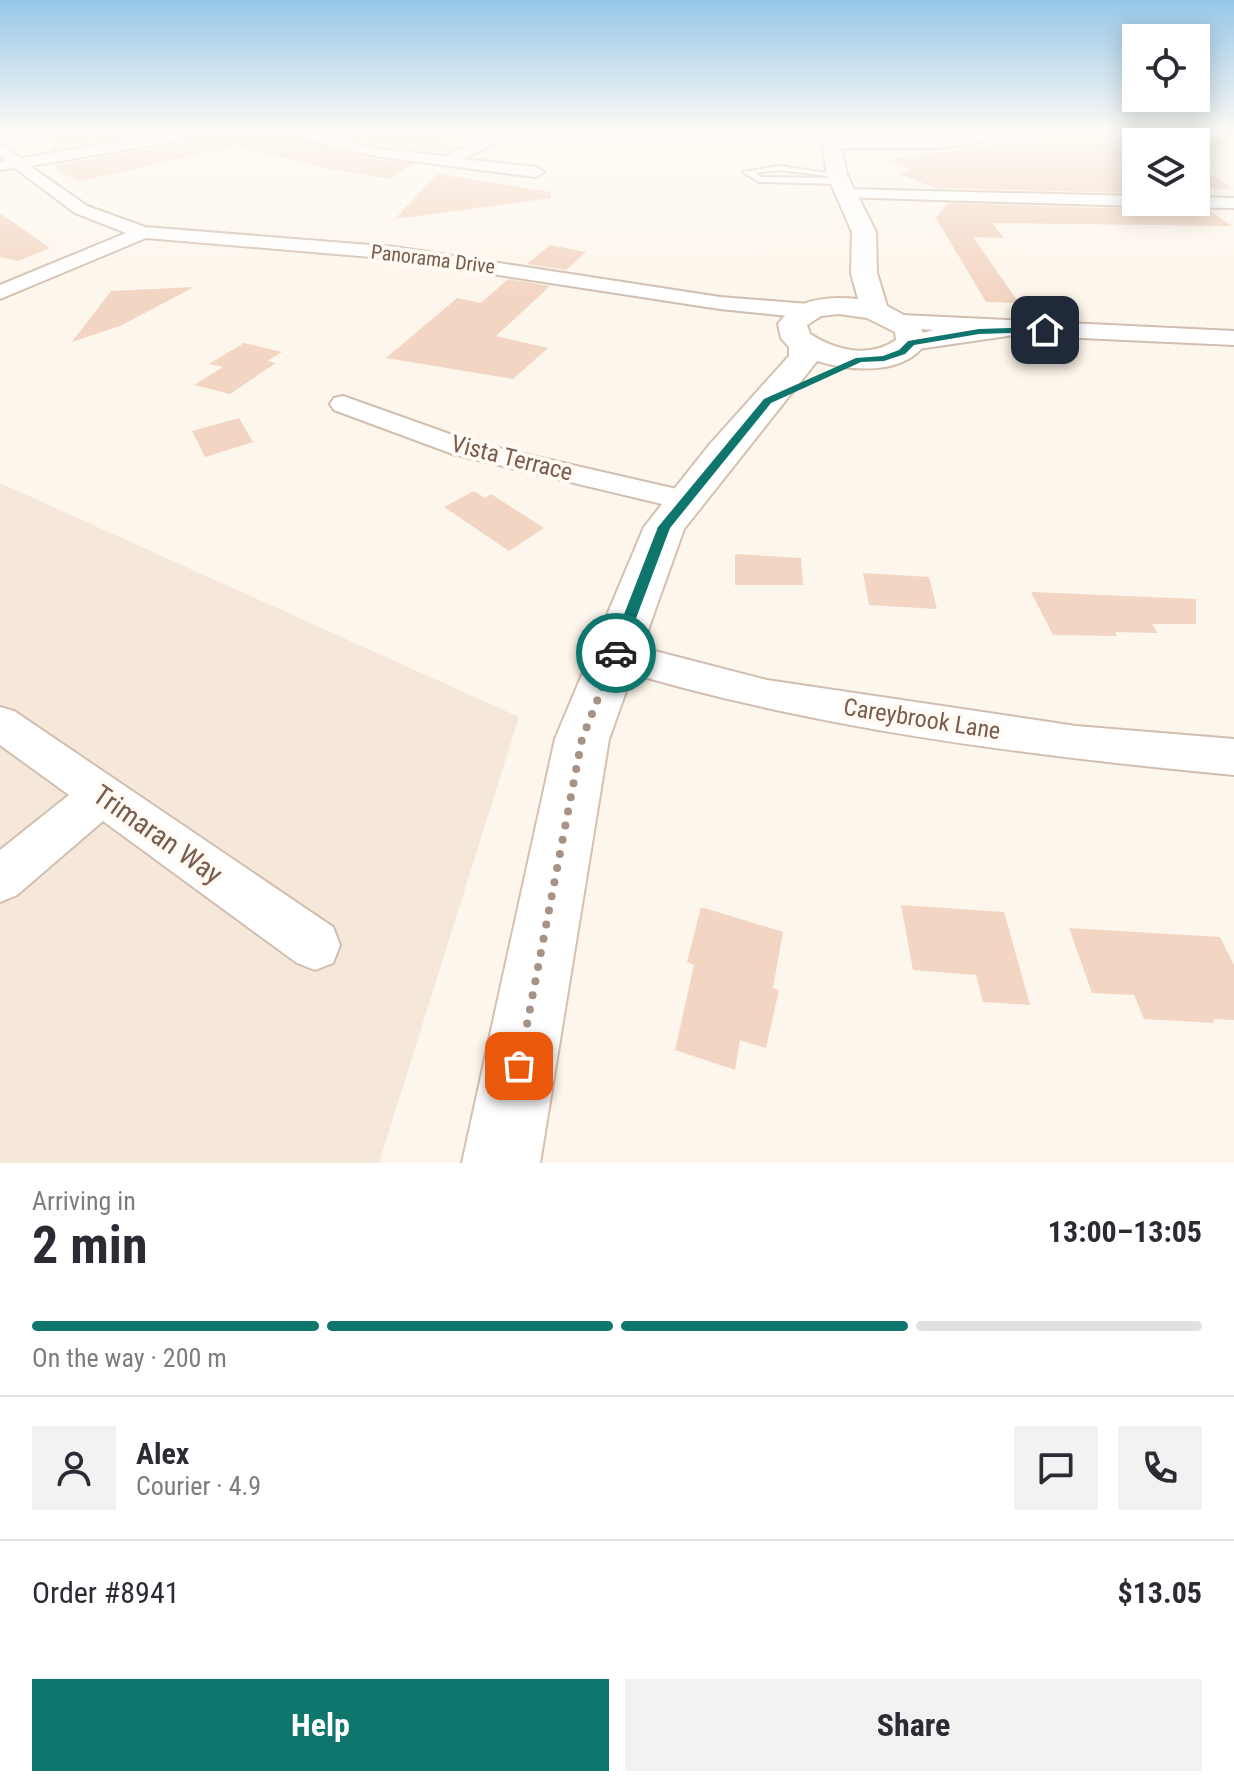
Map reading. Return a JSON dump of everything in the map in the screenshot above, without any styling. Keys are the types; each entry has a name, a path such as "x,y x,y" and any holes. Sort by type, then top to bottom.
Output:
{"main road":[{"path":"807,324 829,355 860,360 884,358 902,352 896,325 864,273 864,232 842,185"},
{"path":"501,1163 582,739 664,527 683,500 804,358 807,324 842,297 864,273"},
{"path":"807,324 896,325"},
{"path":"767,401 860,360"}],"street":[{"name":"Panorama Drive","path":"40,185 79,210 144,232 407,254 720,303 807,324"},
{"path":"878,185 1122,200"},
{"path":"1210,203 1234,203"},
{"name":"Panorama Drive","path":"0,293 144,232"},
{"path":"896,325 936,337 1014,328 1234,338"},
{"name":"Vista Terrace","path":"343,404 463,448 683,500"},
{"name":"Careybrook Lane","path":"616,655 767,695 1076,743 1234,757"},
{"name":"Trimaran Way","path":"0,723 315,945"},
{"path":"0,879 102,795"}],"shaded area":[{"path":"0,483 519,717 379,1163 0,1163"}],"building":[{"path":"426,185 508,185 551,192 551,198 395,219"},
{"path":"929,185 1122,185 1122,193 937,188"},
{"path":"1210,185 1227,185 1233,189 1210,188"},
{"path":"948,203 1122,209 1122,216 1210,216 1210,211 1232,226 992,223 1004,238 973,237 1019,303 986,302 936,218"},
{"path":"0,213 50,248 18,261 0,257"},
{"path":"550,245 586,252 566,270 527,264"},
{"path":"508,279 550,286 496,336 548,348 513,379 386,358 457,298 481,303"},
{"path":"194,287 120,326 72,342 111,291"},
{"path":"244,343 282,352 267,361 276,363 230,394 194,385 223,367 209,364"},
{"path":"239,418 253,442 205,457 192,431"},
{"path":"474,491 485,498 491,494 544,528 509,551 444,507"},
{"path":"735,554 801,558 803,585 735,585"},
{"path":"863,573 929,577 937,609 869,605"},
{"path":"1031,592 1196,599 1196,624 1152,624 1158,633 1053,635"},
{"path":"901,905 1004,912 1030,1005 983,1002 976,975 913,970"},
{"path":"701,907 783,932 773,988 779,990 766,1048 740,1040 735,1070 675,1050 694,965 687,962"},
{"path":"1069,928 1220,937 1234,965 1234,1020 1213,1019 1214,1023 1144,1019 1134,995 1092,993"}],"way so far":[{"path":"519,1066 582,739 616,653"}],"route":[{"path":"616,653 664,527 767,401 860,360 884,358 902,352 911,343 979,331 1014,328 1045,330"}]}
